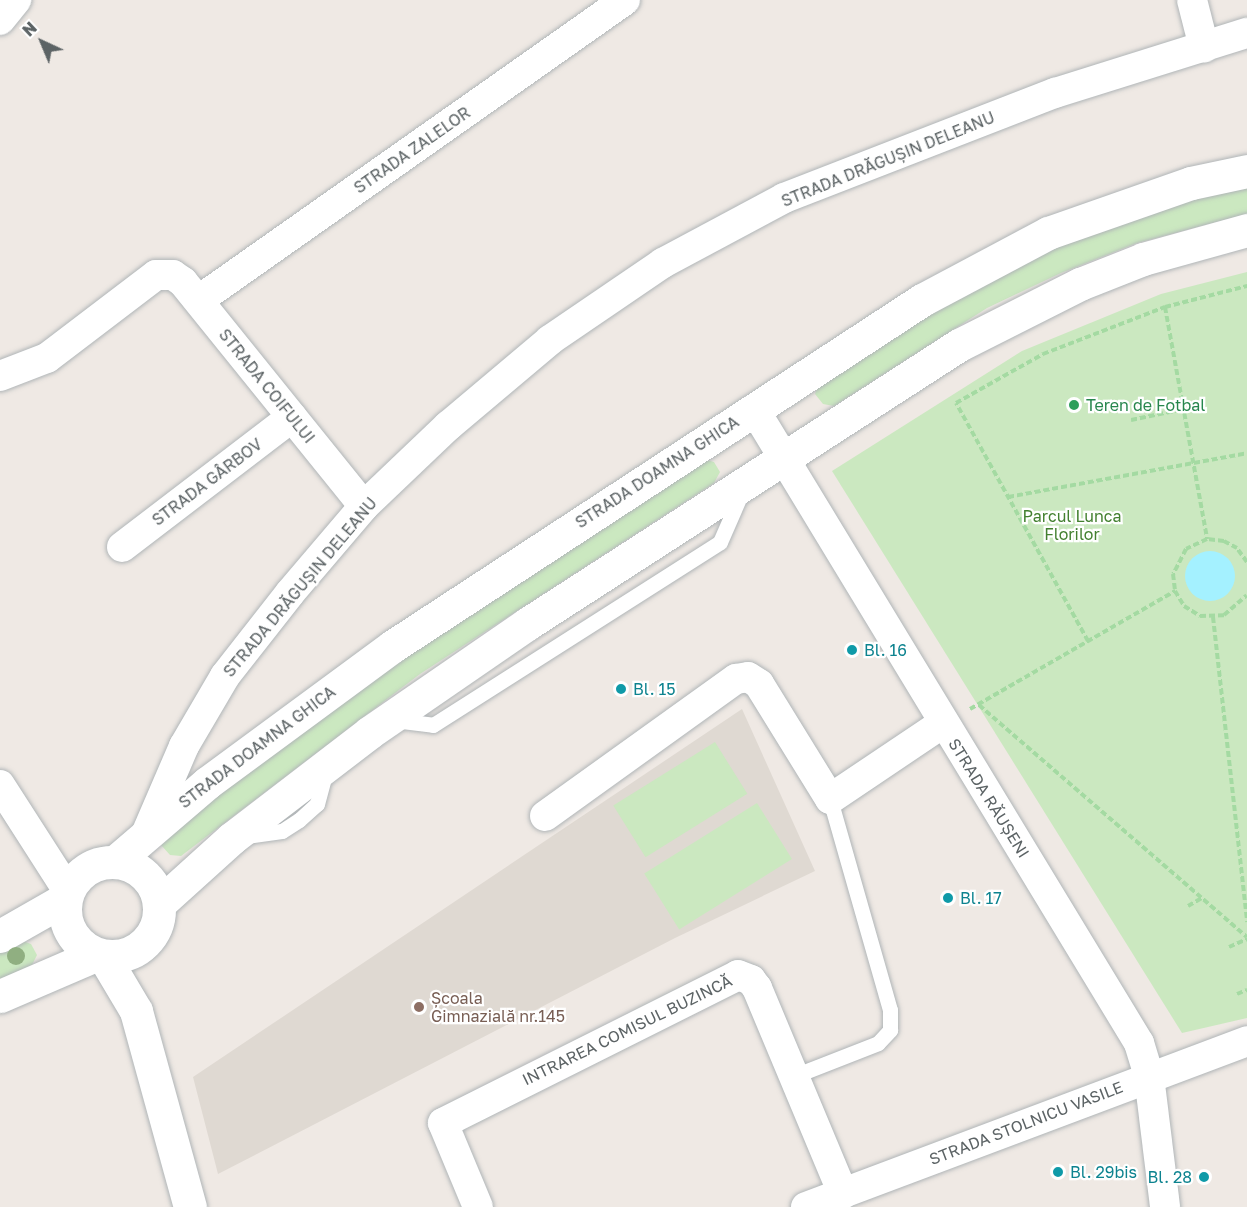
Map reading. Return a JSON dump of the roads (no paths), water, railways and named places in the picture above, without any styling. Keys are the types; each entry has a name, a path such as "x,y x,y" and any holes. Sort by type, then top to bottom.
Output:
{"main road":[{"name":"STRADA DOAMNA GHICA","path":"0,936 67,895 83,871 116,861 147,832 393,646 922,300 1048,233 1180,186 1247,171"},
{"path":"160,903 232,838 388,720 784,457 959,345 1022,310 1143,259 1247,230"},
{"path":"67,895 64,916 70,932 81,946 100,956 116,957 142,945 156,928 160,903 145,874 116,861"},
{"path":"136,1011 142,945"},
{"path":"0,996 100,956"},
{"path":"100,956 136,1011 190,1207"}],"street":[{"path":"0,20 16,0"},
{"name":"STRADA ZALELOR","path":"199,300 625,0"},
{"path":"1192,0 1204,47"},
{"name":"STRADA DRĂGUȘIN DELEANU","path":"147,832 184,746 225,676 364,506 448,426 550,340 673,258 784,198 889,155 1055,93 1247,33"},
{"name":"STRADA COIFULUI","path":"0,376 47,358 156,275 165,273 183,282 199,300 364,506"},
{"name":"STRADA RĂUȘENI","path":"754,409 1139,1043 1149,1076 1165,1207"},
{"name":"STRADA GÂRBOV","path":"122,547 292,417"},
{"path":"545,816 736,679 748,677 759,684 830,799 943,723"},
{"path":"0,785 67,895"},
{"name":"INTRAREA COMISUL BUZINCĂ","path":"478,1207 442,1123 729,977 745,977 757,988 846,1200"},
{"name":"STRADA STOLNICU VASILE","path":"806,1207 846,1200 1149,1076 1247,1041"}],"lane":[{"path":"795,1076 878,1043 890,1030 890,1010 830,799"}],"water":[{"path":"1205,551 1215,551 1228,558 1235,571 1235,581 1228,594 1215,601 1205,601 1196,597 1189,590 1185,581 1185,571 1189,562 1196,555"}],"place":[{"name":"Teren de Fotbal","path":"1074,405"},
{"name":"Bl. 16","path":"852,650"},
{"name":"Bl. 15","path":"621,689"},
{"name":"Bl. 17","path":"948,898"},
{"name":"Școala Gimnazială nr.145","path":"419,1007"},
{"name":"Bl. 29bis","path":"1058,1172"},
{"name":"Bl. 28","path":"1204,1177"}],"park label":[{"name":"Parcul Lunca Florilor","path":"1072,525"}]}
